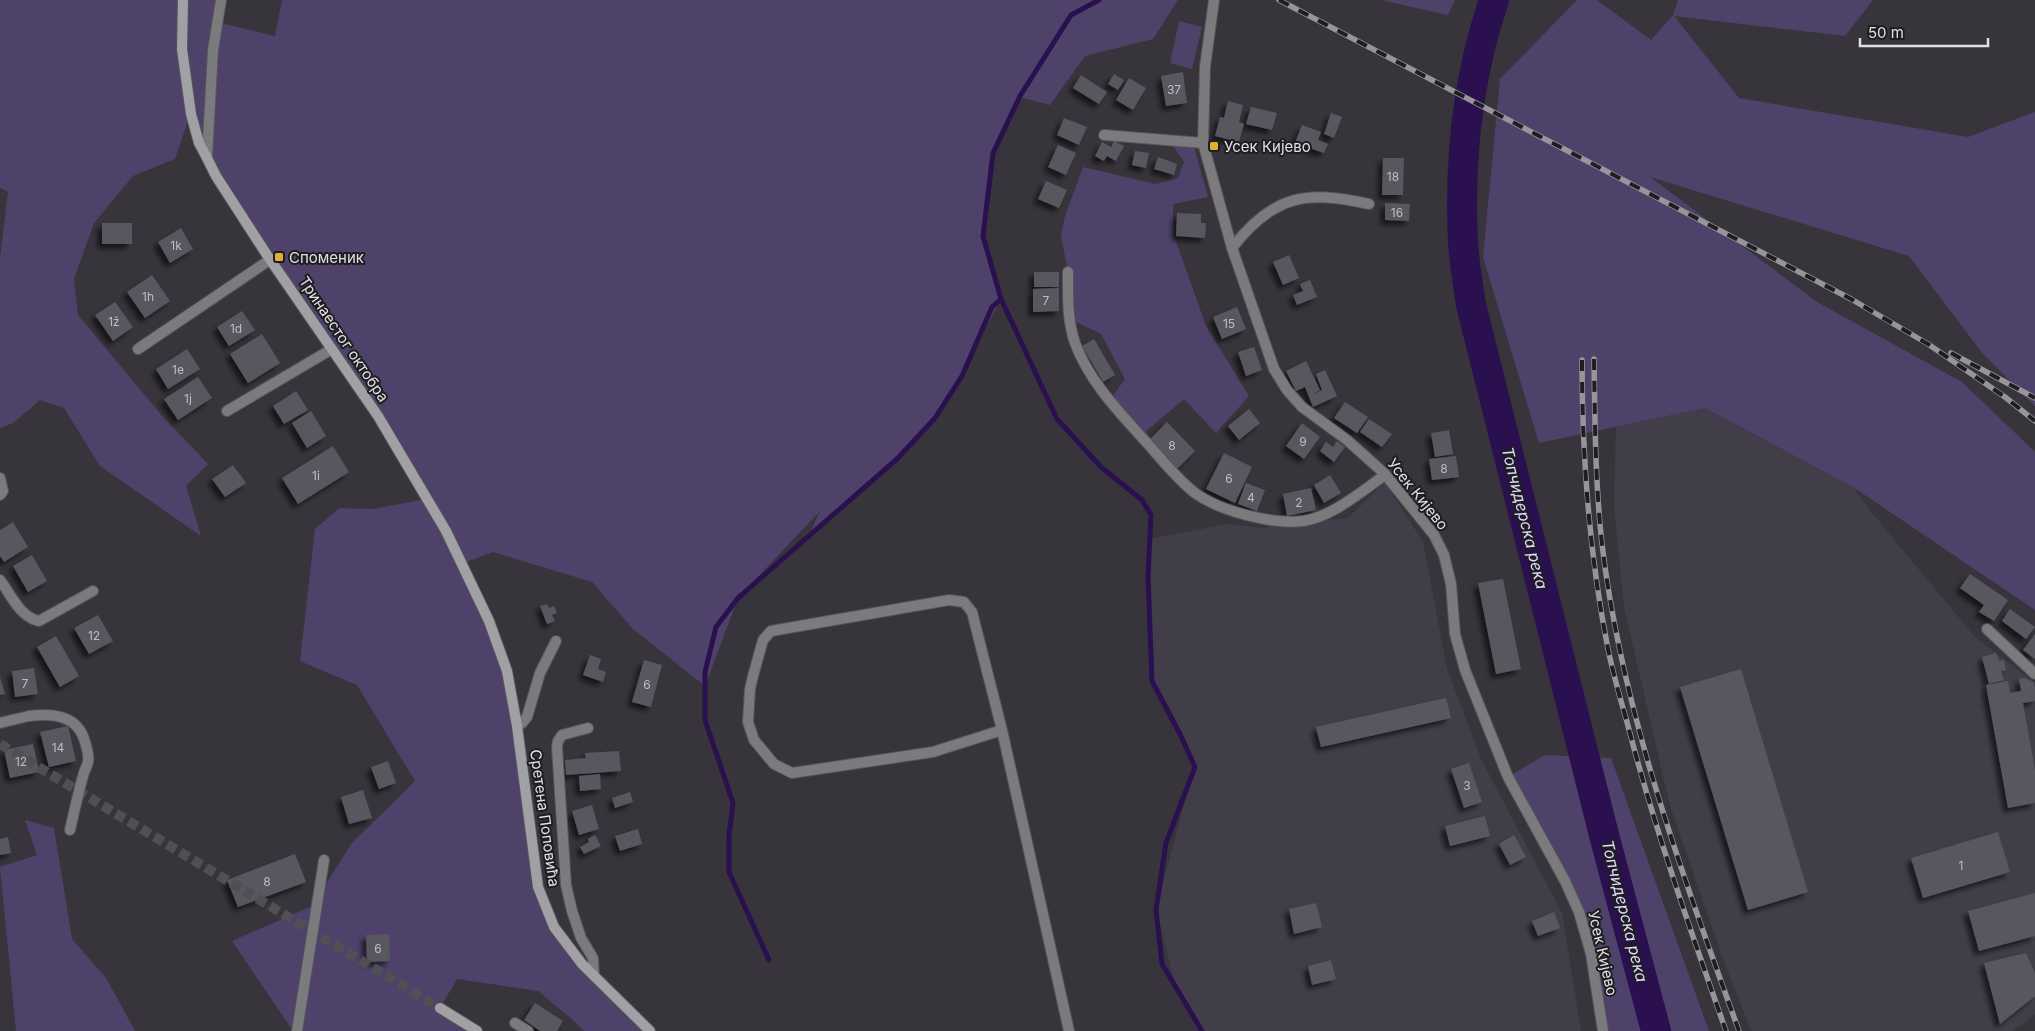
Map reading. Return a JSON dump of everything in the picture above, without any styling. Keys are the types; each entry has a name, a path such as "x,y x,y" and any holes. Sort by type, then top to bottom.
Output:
{"street":[{"name":"Тринаестог октобра","path":"183,0 182,49 191,114 199,143 216,176 270,259 378,416 441,523 480,599 493,633"},
{"path":"207,158 212,50 221,0"},
{"name":"Усек Кијево","path":"1214,0 1204,67 1203,143 1232,248 1274,369 1287,390 1302,408 1366,455 1385,475 1434,535 1444,556 1451,584 1455,634 1466,670 1508,777 1565,881 1579,912 1591,954 1603,1031"},
{"path":"1104,135 1203,143"},
{"path":"1232,248 1248,227 1262,215 1280,205 1307,197 1339,197 1369,204"},
{"path":"138,349 270,259"},
{"path":"1068,272 1068,318 1075,343 1095,383 1173,473 1196,494 1233,511 1248,515 1285,522 1305,520 1325,515 1385,475"},
{"path":"228,411 332,349"},
{"path":"0,478 3,491 0,495"},
{"path":"0,580 22,612 29,619 39,621 93,591"},
{"path":"1002,730 933,752 792,773 774,764 754,740 748,722 750,689 764,640 771,631 949,600 964,602 972,612 1002,730 1069,1031"},
{"path":"1987,629 2035,674"},
{"name":"Сретена Поповића","path":"493,633 507,671 517,726 538,887 554,927 582,964 650,1031"},
{"path":"517,726 527,717 540,673 556,641"},
{"path":"0,723 46,714 64,717 76,724 84,736 88,751 88,761 70,830"},
{"path":"588,728 562,735 557,747 566,885 580,938 593,958 594,976"},
{"path":"297,1031 324,860"},
{"path":"440,1008 476,1031"},
{"path":"515,1023 528,1031"}],"shaded area":[{"path":"0,0 222,0 217,22 275,36 282,0 1178,0 1153,39 1085,56 1050,105 1020,97 993,153 983,235 1001,299 969,359 935,418 888,467 809,535 820,511 738,598 705,686 633,629 592,582 493,552 461,564 507,671 538,887 554,927 650,1031 584,1031 538,991 457,979 440,1008 477,1031 293,1031 232,941 312,906 352,843 415,781 357,685 300,661 315,529 339,508 373,509 426,499 216,176 190,115 175,159 133,176 94,223 74,279 78,315 164,418 208,464 186,486 201,536 100,466 64,408 40,400 13,423 0,428 0,257 8,192 0,188"},
{"path":"1381,0 1455,0 1448,15"},
{"path":"1577,0 1597,0 1651,40 1673,15 1678,0 1873,0 1845,36 1674,16 1739,98 1968,137 2035,112 2035,406 1983,354 1909,256 1650,177 1817,302 1962,382 2035,452 2035,610 1853,487 1705,408 1539,443 1483,257 1500,79"},
{"path":"1179,21 1202,27 1192,69 1170,63"},
{"path":"1173,146 1194,147 1208,197 1173,204 1173,233 1206,326 1249,396 1216,433 1184,399 1144,433 1112,397 1125,379 1101,334 1068,318 1068,272 1061,236 1065,216 1083,167 1155,184 1178,178 1184,162"},
{"path":"1705,408 1853,487 1873,514 1975,637 2035,683 2035,1014 2013,1031 1751,1031 1722,956 1670,806 1624,607 1614,508 1616,427"},
{"path":"1385,482 1423,542 1447,669 1481,759 1562,913 1581,1031 1201,1031 1176,988 1156,910 1194,767 1152,681 1150,539 1227,524 1264,528 1305,520 1347,519"},
{"path":"1545,755 1611,758 1709,1031 1603,1031 1579,912 1508,777"},
{"path":"25,820 54,828 72,939 106,978 135,1031 16,1031 0,867 37,855"}],"building":[{"path":"1183,72 1187,103 1166,106 1161,76"},
{"path":"1114,74 1124,80 1118,90 1108,84"},
{"path":"1081,75 1107,92 1099,104 1073,88"},
{"path":"1129,78 1146,88 1133,110 1116,100"},
{"path":"1228,101 1243,105 1239,122 1244,124 1239,142 1215,136 1220,117 1224,118"},
{"path":"1251,107 1277,113 1272,130 1246,124"},
{"path":"1331,113 1342,117 1334,138 1324,134"},
{"path":"1064,118 1087,127 1079,145 1057,135"},
{"path":"1302,125 1321,132 1318,140 1328,144 1324,153 1295,143"},
{"path":"1114,141 1124,146 1116,161 1107,156 1104,161 1095,156 1102,142 1111,147"},
{"path":"1058,145 1076,153 1066,175 1048,167"},
{"path":"1135,151 1149,153 1146,168 1132,165"},
{"path":"1158,157 1177,164 1174,175 1154,169"},
{"path":"1383,158 1404,158 1403,195 1382,195"},
{"path":"1046,181 1067,190 1059,208 1038,199"},
{"path":"1385,203 1410,204 1409,221 1385,220"},
{"path":"1177,213 1201,214 1201,223 1206,223 1205,238 1176,236"},
{"path":"102,223 132,223 132,244 102,244"},
{"path":"181,228 193,249 170,263 158,242"},
{"path":"1289,255 1299,278 1283,285 1273,262"},
{"path":"1034,272 1059,272 1059,287 1034,287"},
{"path":"152,275 170,301 145,318 127,292"},
{"path":"1310,280 1317,297 1297,305 1293,295 1303,291 1300,284"},
{"path":"1059,288 1059,311 1033,312 1033,289"},
{"path":"115,302 133,327 113,341 95,315"},
{"path":"1237,307 1246,329 1222,339 1213,317"},
{"path":"242,311 255,330 229,346 217,327"},
{"path":"262,334 280,363 248,383 230,354"},
{"path":"1094,339 1115,375 1103,382 1082,346"},
{"path":"1254,347 1262,370 1246,376 1238,352"},
{"path":"187,349 200,369 168,389 156,369"},
{"path":"1306,361 1320,390 1311,395 1322,390 1316,374 1325,370 1337,396 1313,407 1305,387 1296,391 1286,371"},
{"path":"198,377 212,398 178,420 164,399"},
{"path":"296,391 308,410 284,424 273,406"},
{"path":"1345,402 1368,417 1357,433 1334,418"},
{"path":"1249,409 1260,423 1239,440 1228,426"},
{"path":"311,411 326,436 307,448 292,423"},
{"path":"1369,419 1392,434 1382,447 1360,432"},
{"path":"1167,422 1195,451 1177,469 1149,440"},
{"path":"1302,423 1320,437 1304,459 1286,446"},
{"path":"1449,430 1453,454 1435,457 1431,433"},
{"path":"1337,441 1345,447 1334,462 1320,451 1326,442 1333,447"},
{"path":"333,446 349,472 298,504 282,478"},
{"path":"1224,453 1252,467 1235,503 1206,489"},
{"path":"1456,456 1459,477 1432,480 1429,459"},
{"path":"233,465 246,483 225,497 212,479"},
{"path":"1330,475 1341,493 1324,503 1314,485"},
{"path":"1246,483 1265,490 1257,511 1238,504"},
{"path":"1311,488 1316,510 1287,516 1283,494"},
{"path":"13,522 28,547 4,562 0,556 0,530"},
{"path":"32,555 47,581 28,592 13,566"},
{"path":"1970,574 2008,600 1994,621 1979,612 1984,605 1960,588"},
{"path":"1503,579 1521,669 1496,674 1478,583"},
{"path":"547,604 549,608 554,606 557,613 552,615 555,621 547,624 540,606"},
{"path":"2010,609 2035,627 2026,639 2002,621"},
{"path":"98,615 113,641 89,654 74,628"},
{"path":"2035,634 2035,659 2023,650"},
{"path":"56,636 79,676 60,687 37,647"},
{"path":"1996,653 1999,661 2004,660 2006,670 2001,671 2004,680 1989,684 1982,657"},
{"path":"590,655 601,659 598,669 606,672 603,682 583,675"},
{"path":"644,660 662,665 651,707 632,702"},
{"path":"34,668 38,694 15,697 12,671"},
{"path":"1741,669 1808,892 1748,910 1680,687"},
{"path":"0,677 5,694 0,695"},
{"path":"2024,678 2034,682 2035,689 2035,701 2023,703 2035,770 2035,803 2008,808 1986,685 2008,681 2010,693 2021,691 2019,679"},
{"path":"1446,698 1451,718 1321,747 1316,727"},
{"path":"68,726 76,761 49,767 40,732"},
{"path":"33,744 39,772 10,778 4,750"},
{"path":"619,751 621,771 566,775 565,760 586,758 585,753"},
{"path":"388,761 396,783 379,789 371,767"},
{"path":"1469,763 1482,802 1464,808 1451,769"},
{"path":"600,774 601,789 580,791 579,776"},
{"path":"363,790 372,818 349,824 341,797"},
{"path":"630,792 633,802 615,808 612,798"},
{"path":"592,805 599,829 579,835 572,811"},
{"path":"1485,816 1490,836 1450,846 1445,826"},
{"path":"638,829 642,844 620,851 615,836"},
{"path":"1998,832 2010,872 1923,898 1911,858"},
{"path":"595,835 601,846 584,854 580,847 589,842 588,839"},
{"path":"1514,835 1526,857 1510,865 1499,844"},
{"path":"8,837 11,853 0,855 0,839"},
{"path":"295,854 306,882 238,907 227,880"},
{"path":"2035,893 2035,936 1979,951 1968,911"},
{"path":"1316,903 1322,927 1294,934 1289,909"},
{"path":"1554,912 1560,928 1538,936 1532,921"},
{"path":"389,934 390,961 367,962 366,935"},
{"path":"2026,953 2035,973 2035,996 2000,1024 1984,963"},
{"path":"1331,960 1336,979 1312,985 1308,966"},
{"path":"535,1003 563,1021 557,1031 540,1031 524,1020"}],"waterway":[{"path":"1001,299 983,236 993,153 1020,96 1071,15 1099,0"},
{"name":"Топчидерска река","path":"1494,0 1478,59 1467,119 1464,149 1462,180 1463,241 1471,305 1604,835 1656,1031"},
{"path":"769,960 729,872 729,836 733,803 705,720 705,672 716,627 738,598 898,458 935,418 962,376 992,307 1001,299 1057,419 1101,467 1142,500 1151,515 1148,576 1152,681 1195,767 1166,843 1156,910 1162,964 1202,1031"}],"tunnel":[{"path":"0,744 440,1008"}],"railway":[{"path":"1279,0 1851,299 1928,344 2005,397 2035,421"},
{"path":"1951,353 2035,398"},
{"path":"1594,359 1598,498 1602,544 1611,607 1624,669 1639,730 1676,852 1739,1031"},
{"path":"1582,360 1583,433 1591,541 1608,649 1661,839 1726,1031"}],"place":[{"name":"Усек Кијево","path":"1214,146"},
{"name":"Споменик","path":"279,257"}]}
